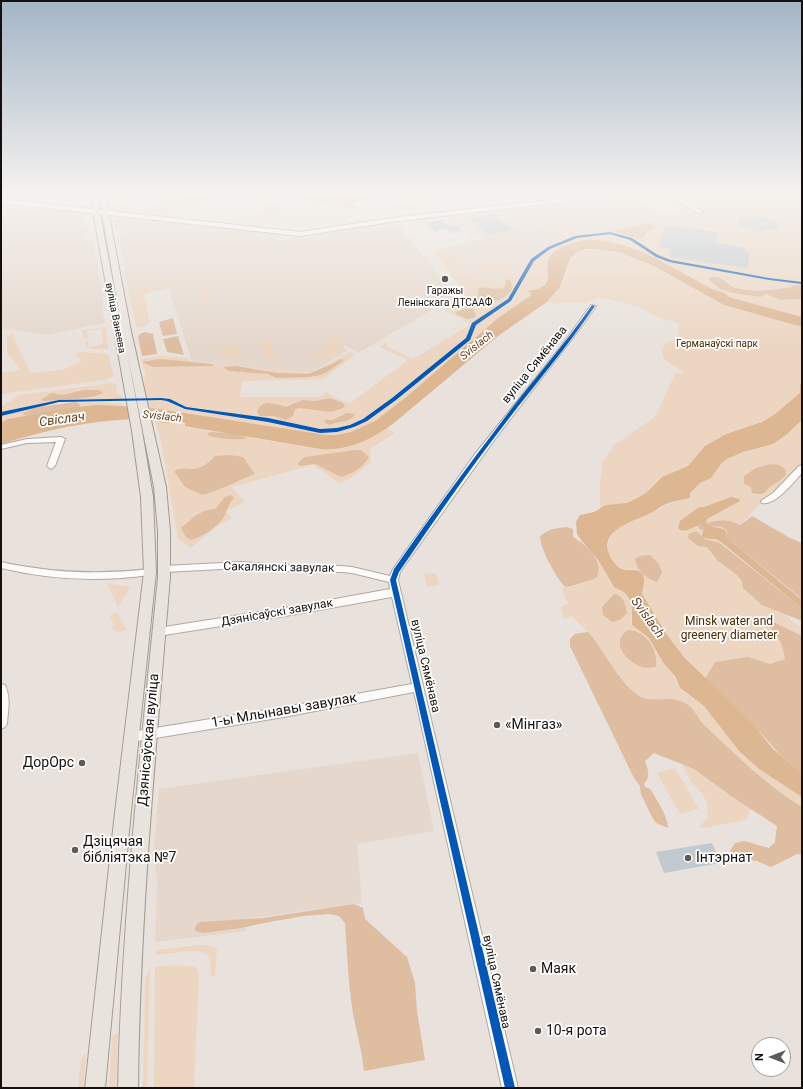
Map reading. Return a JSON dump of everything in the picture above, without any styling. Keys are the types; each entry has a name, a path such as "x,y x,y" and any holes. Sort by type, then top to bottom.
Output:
{"main road":[{"name":"вуліца Ванеева","path":"106,245 135,394"},
{"name":"Дзянісаўская вуліца","path":"128,1088 129,1028 136,909 149,734 164,569 164,531 160,487 142,430 135,394"},
{"name":"Дзянісаўская вуліца","path":"95,1088 131,737 150,572 147,497 142,430"},
{"path":"143,630 158,636"}],"street":[{"name":"вуліца Сямёнава","path":"510,1088 393,580 396,571 454,489 506,420 578,330 593,306"},
{"path":"1,447 27,440 61,439 51,466"},
{"path":"765,501 776,495 802,468"},
{"path":"1,565 21,570 86,576 114,576 150,572"},
{"name":"Сакалянскі завулак","path":"164,569 241,565 281,568 341,569 352,570 393,580"},
{"name":"Дзянісаўскі завулак","path":"158,636 396,593"},
{"name":"1-ы Млынавы завулак","path":"131,737 418,687"},
{"path":"1,688 4,701 1,724"}],"shaded area":[{"path":"1,245 94,245 104,304 102,307 105,323 47,335 1,328"},
{"path":"120,245 415,245 456,296 358,353 344,345 348,351 308,373 192,362 167,283 128,290 123,261 125,261"},
{"path":"457,245 550,245 532,254 520,270 480,281 447,247"},
{"path":"711,277 723,279 732,287 743,290 771,290 791,287 793,285 802,285 802,299 780,300 766,294 761,297 733,293 720,289 709,280"},
{"path":"506,280 511,281 512,289 501,299 486,302 477,298 479,288 502,288 505,287"},
{"path":"467,308 473,309 476,316 474,318 467,319 456,314 456,312"},
{"path":"173,318 177,334 163,336 159,322"},
{"path":"145,332 153,334 157,354 142,356 138,337 140,334"},
{"path":"178,336 184,355 167,352 163,339"},
{"path":"160,359 212,364 214,366 153,367 142,362"},
{"path":"341,359 344,360 329,371 320,375 309,377 276,378 268,374 229,371 223,367 236,366 276,373 308,374"},
{"path":"84,390 99,390 103,393 92,397 75,399 41,400 51,393 62,395"},
{"path":"330,398 343,403 345,406 331,412 299,408 295,409 293,416 286,420 274,416 260,416 257,412 260,407 266,403 286,407 303,400 315,401"},
{"path":"75,402 80,404 79,407 33,416 24,415 23,413 34,408"},
{"path":"347,413 355,414 347,421 329,425 324,422 325,420 333,420"},
{"path":"210,432 238,434 247,438 233,439 214,437 207,435"},
{"path":"361,450 369,457 357,470 341,477 315,464 299,466 298,463 305,457"},
{"path":"230,455 243,457 255,474 202,495 185,487 174,471 199,468 208,463 215,456"},
{"path":"770,464 779,465 785,469 786,475 765,492 760,494 752,493 751,487 744,484 744,476 756,468"},
{"path":"231,495 234,498 224,517 218,524 205,534 195,539 191,540 186,537 181,528 195,516 204,511 215,509 225,497"},
{"path":"752,516 790,538 802,543 802,599 727,538 727,531 722,527 715,526 702,530 699,529 699,526 709,522 730,521 740,525"},
{"path":"567,527 573,529 573,537 589,549 593,554 597,560 598,572 596,578 565,587 549,563 540,536 553,529"},
{"path":"698,532 703,538 720,543 802,608 802,621 762,605 743,588 742,581 736,574 718,561 707,547 698,546 688,538 689,534"},
{"path":"650,555 659,564 662,573 657,582 643,574 636,563 635,559 640,556"},
{"path":"614,594 622,598 625,603 627,613 620,620 612,622 603,615 602,607"},
{"path":"761,616 802,636 802,774 781,756 760,732 705,679 715,662 748,657 770,664 785,659 784,651 779,639 775,632 761,620"},
{"path":"628,630 641,634 650,642 655,654 656,667 646,668 640,666 633,663 623,653 620,647 620,641 622,635"},
{"name":"Minsk water and greenery diameter","path":"588,632 620,677 634,692 646,699 669,699 682,701 688,705 693,709 703,724 740,759 776,789 802,807 802,854 797,854 771,867 757,861 737,857 730,851 735,843 744,841 769,848 775,842 777,826 734,798 694,769 654,753 645,761 648,770 648,778 644,784 645,787 650,789 661,808 666,818 668,828 656,823 641,794 640,786 634,778 570,646 570,639 575,634"},
{"path":"418,753 434,831 357,844 362,903 245,919 246,931 155,942 157,884 154,849 159,789"},
{"path":"354,904 363,908 365,919 407,957 415,983 417,1011 425,1060 364,1071 353,1015 345,923 339,916 329,914 303,916 241,928 203,933 195,931 196,925 200,922 263,918"}],"green space":[{"path":"554,245 536,254 530,261 516,290 506,302 473,325 444,310 463,297 464,293 435,252 448,248 480,281 520,271 533,254"},
{"path":"561,245 566,245 558,249 551,256 547,280 542,288 529,291 528,292 531,294 530,296 498,318 405,398 375,421 361,429 346,433 326,435 149,408 147,400 165,400 182,409 199,410 256,419 318,431 337,431 363,423 396,400 467,342 470,338 473,326 512,303 534,260 541,254"},
{"path":"624,245 638,245 666,260 777,282 802,283 802,285 793,285 792,287 757,291 743,290 732,287 722,279 715,277 711,277 709,280 720,289 739,294 756,296 766,294 780,300 802,299 802,317 759,307 712,290 637,250"},
{"path":"640,245 802,245 802,282 770,279 669,260"},
{"name":"Германаўскі парк","path":"585,250 615,250 644,261 731,307 802,327 802,381 800,393 775,414 756,425 731,432 718,438 704,448 688,466 662,477 646,493 624,504 613,504 600,508 600,481 603,462 614,445 655,417 675,374 683,372 664,359 661,350 666,343 678,338 679,325 674,321 660,318 639,307 600,297 585,303 563,302 556,304 547,302 562,285 569,263 574,254"},
{"path":"510,260 519,267 489,274 481,266"},
{"path":"167,283 169,288 145,294 144,296 150,323 142,327 136,326 128,290"},
{"path":"205,287 208,289 213,304 204,307 199,290"},
{"path":"469,324 472,325 467,338 460,345 363,420 351,426 321,429 205,409 189,408 181,406 167,398 147,399 144,384 145,373 142,359 162,356 189,358 190,362 308,373 315,371 350,352 355,355 323,379 243,381 240,397 320,397 326,392 349,404 408,360 380,347 386,342 386,346 413,359"},
{"path":"106,327 108,349 93,349 87,347 85,341 88,340 89,347 103,344 101,329 87,331 88,338 84,339 82,330"},
{"path":"10,334 16,334 13,337 31,373 62,370 81,362 76,353 83,352 108,354 114,376 105,380 1,394 1,373 20,370 7,353 7,337"},
{"path":"337,335 343,344 342,347 345,351 327,357 307,357"},
{"path":"268,338 277,356 276,359 271,361 266,360 256,340"},
{"path":"239,345 243,350 242,354 236,357 227,358 219,353 218,348"},
{"path":"112,383 116,384 117,393 122,396 122,400 66,400 41,403 1,412 1,407 19,395"},
{"path":"90,402 122,403 122,406 78,408 13,419 1,423 1,416 42,405"},
{"path":"155,420 228,432 257,439 327,449 346,447 361,442 387,429 395,433 370,449 371,462 355,475 340,484 313,465 232,487 245,502 226,511 232,518 215,527 191,548 178,539 161,441"},
{"name":"Minsk water and greenery diameter","path":"802,420 802,464 789,479 770,494 720,543 794,623 802,627 802,774 688,660 676,646 663,630 642,594 645,581 635,569 622,569 614,564 610,559 608,547 609,541 616,530 625,524 652,513 674,501 689,499 689,493 700,483 711,478 721,464 727,459 743,452 773,444 786,435"},
{"name":"Minsk water and greenery diameter","path":"594,558 597,558 615,587 630,599 632,606 632,625 649,638 660,659 673,673 677,684 682,691 704,706 739,751 759,769 802,797 802,854 797,854 771,867 757,861 737,857 730,851 735,843 744,841 769,848 775,842 777,826 751,809 746,820 704,828 699,827 708,817 707,803 703,795 691,782 682,764 654,753 645,761 648,770 648,778 644,784 645,787 650,789 661,808 666,818 668,828 656,823 641,794 640,786 634,778 570,646 570,639 575,634 588,632 571,616 564,620 561,607 568,603 561,588 570,587 587,581 595,575"},
{"path":"436,573 439,585 427,587 424,574"},
{"path":"107,583 131,587 118,607"},
{"path":"117,612 127,630 118,632 113,630 112,627 114,624 109,616"},
{"path":"675,768 699,809 680,814 657,773"},
{"path":"206,945 217,948 215,977 211,976 209,959 207,955 203,953 191,951 157,955 155,952 157,950"},
{"path":"176,965 195,967 199,973 194,1088 154,1088 155,967"},
{"path":"150,969 147,1088 143,1088 145,978"},
{"path":"118,1033 116,1088 109,1088 112,1036"},
{"path":"82,1054 86,1058 83,1088 78,1088"}],"water":[{"path":"569,245 622,245 632,248 665,263 731,298 802,317 802,327 724,305 656,267 619,252 586,249 578,252 570,258 560,287 547,302 498,336 394,423 378,434 360,443 341,448 321,449 185,426 185,423 181,421 169,423 142,419 106,421 71,426 35,434 1,444 1,423 8,419 96,405 159,409 326,435 351,432 375,421 405,398 498,318 530,296 531,293 527,291 544,286 548,276 549,259 553,253"},
{"name":"Svislach","path":"802,381 802,420 786,435 773,444 743,452 727,459 721,464 711,478 700,483 690,493 690,498 667,504 617,529 611,535 608,542 608,551 617,566 625,570 635,570 641,572 644,579 642,594 667,635 685,658 753,724 773,749 802,774 802,797 759,769 739,751 704,706 680,688 675,676 662,661 649,638 632,625 632,608 629,598 625,593 614,587 599,561 581,540 577,534 576,522 580,515 594,512 606,505 627,503 639,497 646,493 662,477 688,466 705,446 726,434 762,422 775,414 800,393 800,385"},
{"path":"731,497 739,499 740,501 707,519 706,524 726,531 727,538 802,600 802,608 717,539 702,537 703,530 706,528 703,526 699,525 685,531 678,528 680,521 699,507 704,507"}],"building":[{"path":"660,245 727,245 745,248 745,251 749,251 748,268 669,257 671,249 659,247"},
{"name":"Інтэрнат","path":"712,843 721,863 664,873 656,852"}],"cycle path":[{"path":"1,414 59,401 161,399 168,400 185,408 268,420 320,431 337,430 352,426 365,420 394,399 468,339 474,324 510,300 532,260 549,248 557,245"},
{"path":"640,245 657,256 670,261 769,279 802,283"},
{"path":"510,1088 393,580 396,571 464,475 506,419 562,350 593,306"}],"place":[{"name":"Гаражы Ленінскага ДТСААФ","path":"445,279"},
{"name":"«Мінгаз»","path":"497,725"},
{"name":"ДорОрс","path":"82,763"},
{"name":"Дзіцячая бібліятэка №7","path":"75,850"},
{"name":"Інтэрнат","path":"688,858"},
{"name":"Маяк","path":"533,969"},
{"name":"10-я рота","path":"538,1031"}],"water label":[{"name":"Свіслач","path":"62,420"}]}
